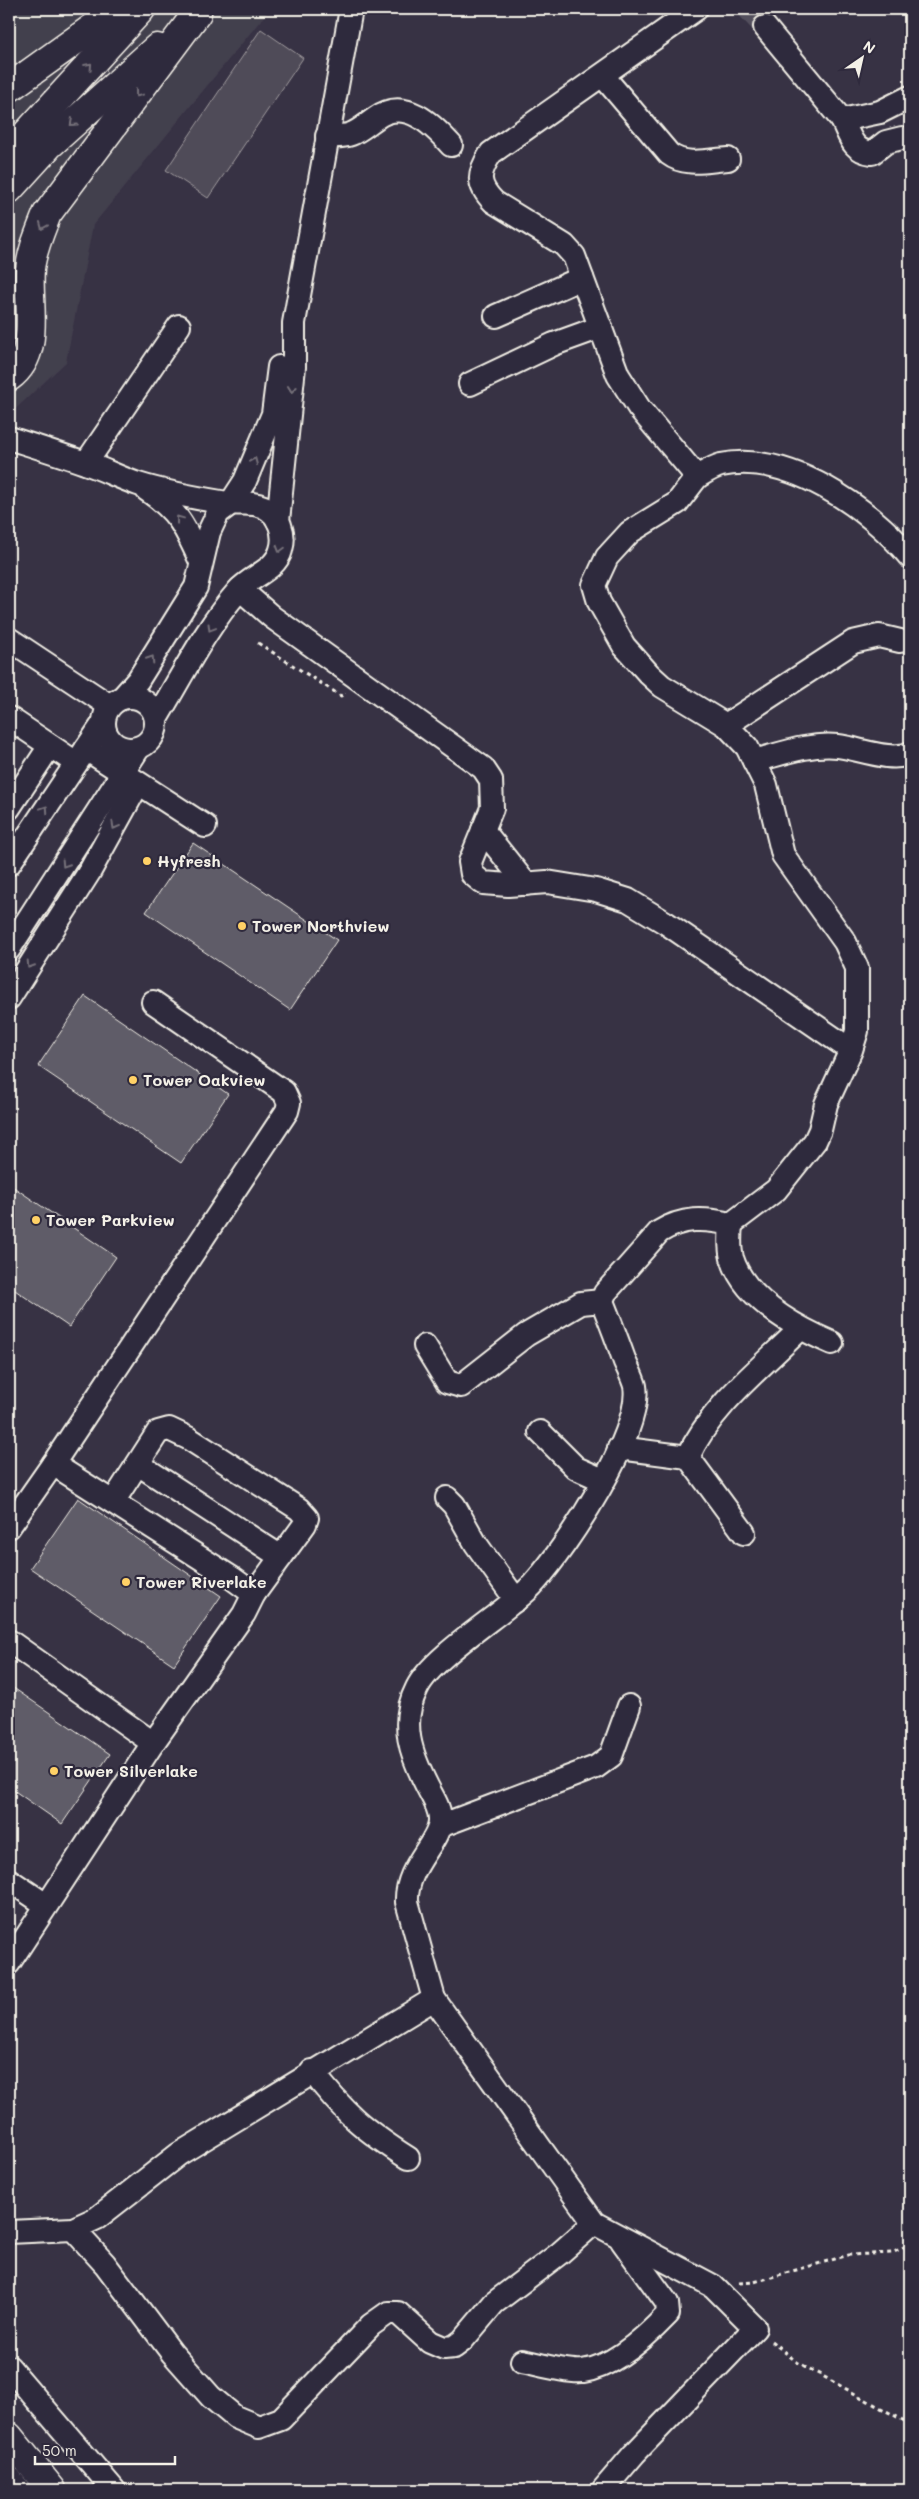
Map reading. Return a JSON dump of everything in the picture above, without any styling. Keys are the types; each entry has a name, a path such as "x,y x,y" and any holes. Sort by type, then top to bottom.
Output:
{"main road":[{"path":"9,88 119,9"},
{"path":"9,154 141,9"},
{"path":"9,189 49,145 199,11"},
{"path":"9,377 23,364 30,343 30,268 37,240 48,214 199,11"},
{"path":"9,2437 52,2490"},
{"path":"9,2481 16,2490"}],"street":[{"path":"9,864 112,709 138,680 186,605 200,568 209,532 218,513 230,504 245,481 274,414 280,363 294,323 327,136 352,9"},
{"path":"696,9 491,153 480,172 480,181 485,193 494,202 564,245 574,256 618,375 640,408 697,477"},
{"path":"766,27 842,120 854,146 864,152 872,153 886,142 906,140"},
{"path":"603,76 669,154 676,159 687,162 728,159"},
{"path":"842,120 880,112 908,100"},
{"path":"327,136 346,137 358,132 376,118 398,111 426,119 451,146"},
{"path":"880,112 906,140"},
{"path":"496,316 582,278"},
{"path":"156,719 214,622 240,589 274,563 281,550 282,537 278,521 294,367 294,323"},
{"path":"86,463 180,326"},
{"path":"470,384 554,344 601,327"},
{"path":"9,438 86,463 138,484 230,504 246,502 260,506 272,513 278,521"},
{"path":"603,2490 634,2454 755,2328 713,2286 594,2223 434,1999 407,1902 406,1890 411,1874 440,1826 438,1807 411,1750 407,1731 408,1707 418,1686 434,1666 535,1583 583,1517 619,1448 630,1420 635,1386 602,1301 612,1282 660,1232 671,1225 684,1220 702,1219 731,1224 776,1190 815,1141 820,1130 826,1104 851,1050 858,1020 857,968 851,953 846,942 783,855 766,785 747,748 726,724 662,686 639,664 624,646 599,602 594,585 607,556 630,532 677,503 697,477 719,466 738,464 762,465 796,474 831,491 866,513 897,540 910,557"},
{"path":"138,484 168,504 186,528 200,568"},
{"path":"240,589 272,617 359,677 483,768 491,780 492,808 470,862 472,874 483,883 526,884 547,882 596,890 628,900 666,923 845,1046"},
{"path":"726,724 854,642 879,636 900,641"},
{"path":"9,639 112,709"},
{"path":"133,697 144,701 152,708 156,719 156,731 149,742 138,749 126,750 114,745 106,734 112,709 133,697"},
{"path":"9,718 50,746 81,756 131,779 204,826"},
{"path":"9,808 50,746"},
{"path":"754,762 804,747 837,746 870,753 904,756 910,753"},
{"path":"9,998 90,871 131,779 138,749"},
{"path":"9,949 131,779"},
{"path":"483,830 526,884"},
{"path":"9,1527 53,1464 282,1119 289,1102 284,1092 153,1002"},
{"path":"731,1224 730,1245 732,1258 747,1287 800,1329 832,1343"},
{"path":"425,1346 446,1382 461,1386 526,1335 581,1303 602,1301"},
{"path":"688,1457 698,1434 716,1412 800,1329"},
{"path":"9,1963 153,1743 244,1614 254,1594 305,1524 307,1518 299,1509 188,1438 169,1429 158,1432 113,1502"},
{"path":"540,1432 576,1468 603,1480"},
{"path":"619,1448 688,1457 744,1533"},
{"path":"53,1464 254,1594"},
{"path":"138,1464 281,1556"},
{"path":"447,1498 454,1505 476,1544 516,1600"},
{"path":"9,1641 153,1743"},
{"path":"440,1826 596,1767 611,1756 629,1706"},
{"path":"9,1880 46,1905"},
{"path":"9,2232 73,2229 97,2218 178,2154 312,2071 365,2042 434,1999"},
{"path":"312,2071 354,2120 370,2134 408,2158"},
{"path":"73,2229 105,2264 172,2353 211,2396 235,2417 259,2427 281,2419 370,2325 388,2313 398,2313 430,2342 444,2348 454,2347 462,2342 494,2303 560,2253 594,2223"},
{"path":"522,2361 582,2372 603,2365 644,2339 668,2314 667,2303 620,2238"},
{"path":"9,2367 114,2490"}],"path":[{"path":"258,643 341,696 359,677"},
{"path":"713,2286 754,2282 849,2255 892,2254 910,2244"},
{"path":"755,2328 797,2362 910,2424"}],"shaded area":[{"path":"9,9 270,9 93,225 66,362 9,415"},
{"path":"261,29 303,58 208,198 166,170"}],"building":[{"name":"Tower Northview","path":"193,843 337,940 290,1010 146,912"},
{"name":"Tower Oakview","path":"85,996 228,1094 181,1163 38,1066"},
{"name":"Tower Parkview","path":"9,1184 116,1257 69,1327 9,1286"},
{"name":"Tower Riverlake","path":"78,1498 221,1596 174,1665 30,1568"},
{"name":"Tower Silverlake","path":"9,1685 110,1754 62,1824 9,1787"}],"tunnel":[{"path":"748,9 765,27"}],"place":[{"name":"Hyfresh","path":"147,861"},
{"name":"Tower Northview","path":"242,926"},
{"name":"Tower Oakview","path":"133,1080"},
{"name":"Tower Parkview","path":"36,1220"},
{"name":"Tower Riverlake","path":"126,1582"},
{"name":"Tower Silverlake","path":"54,1771"}]}
